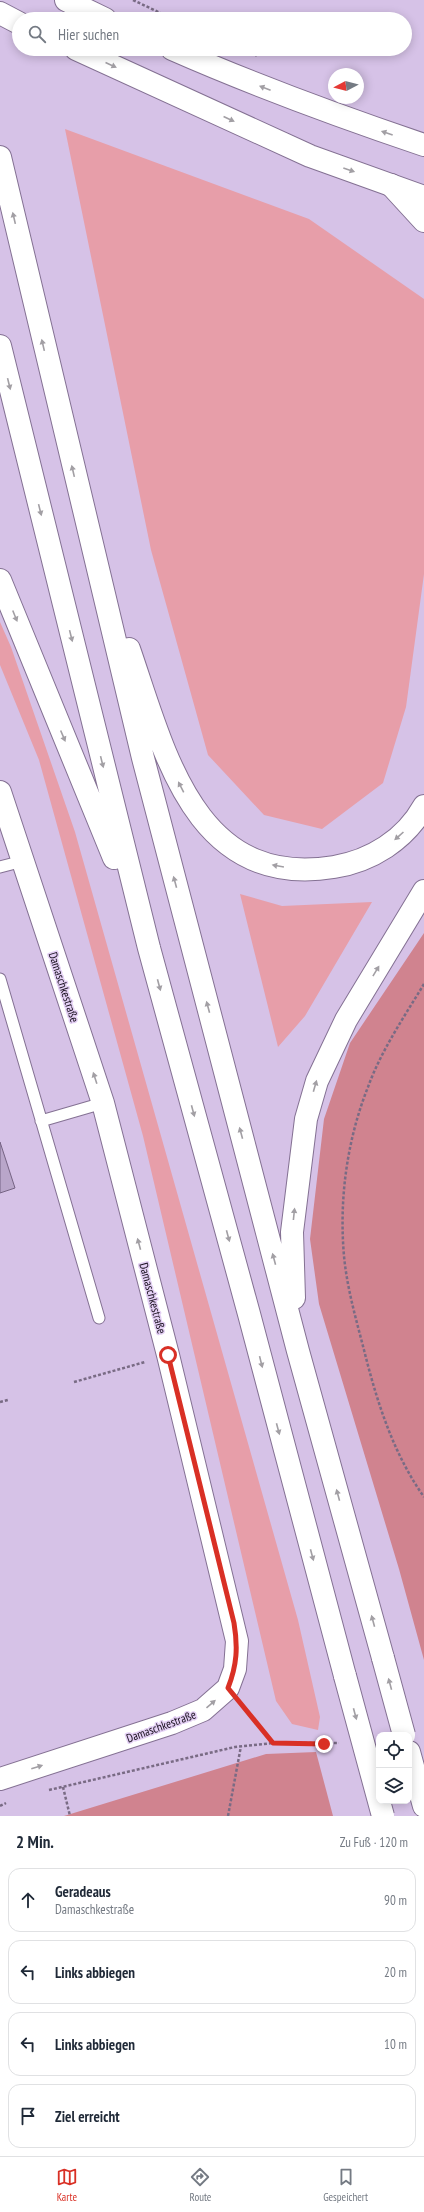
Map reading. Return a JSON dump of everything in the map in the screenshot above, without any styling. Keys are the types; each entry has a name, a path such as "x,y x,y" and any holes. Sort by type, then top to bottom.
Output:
{"main road":[{"path":"66,0 91,12"},
{"path":"91,56 310,156 424,197"},
{"path":"188,56 241,79 346,119 424,145"},
{"path":"0,157 143,758 298,1351 403,1732"},
{"path":"391,185 424,220"},
{"path":"0,346 148,948 249,1314 383,1816"},
{"path":"89,536 175,774 189,802 218,837 254,860 282,867 319,870 364,860 382,851 411,825 424,806"},
{"path":"0,580 108,840 148,948"},
{"name":"Damaschkestraße","path":"0,792 103,1103 168,1355 234,1623 237,1641 235,1669 228,1688 203,1710 172,1723 0,1779"},
{"path":"298,1351 293,1282 292,1232 306,1119 317,1081 346,1020 424,891"},
{"path":"412,1763 424,1806"}],"lane":[{"path":"0,867 23,861"},
{"path":"0,979 99,1318"},
{"path":"41,1121 103,1103"}],"path":[{"path":"133,0 158,12"},
{"path":"424,984 392,1037 368,1086 351,1138 344,1182 345,1263 351,1301 367,1365 386,1427 408,1474 424,1497"},
{"path":"74,1382 168,1355"},
{"path":"0,1402 8,1400"},
{"path":"228,1688 273,1743"},
{"path":"42,1792 241,1746 273,1743 346,1742"},
{"path":"228,1816 240,1762 241,1746"},
{"path":"63,1787 70,1816"},
{"path":"0,1806 10,1802"}],"shaded area":[{"path":"65,129 309,219 424,299 424,574 406,707 383,783 322,829 264,815 208,755 151,550"},
{"path":"0,622 11,647 75,832 298,1620 320,1717 318,1730 292,1724 276,1701 143,1136 39,760 0,665"},
{"path":"240,894 282,906 372,902 305,1016 278,1047"},
{"path":"424,933 424,1660 399,1569 319,1304 310,1239 324,1119 350,1043"},
{"path":"316,1752 333,1816 64,1816 266,1754"}],"building":[{"path":"0,1142 15,1188 0,1193"}],"route":[{"path":"168,1355 234,1623 237,1641 237,1655 235,1669 228,1688 273,1743 324,1744"}]}
